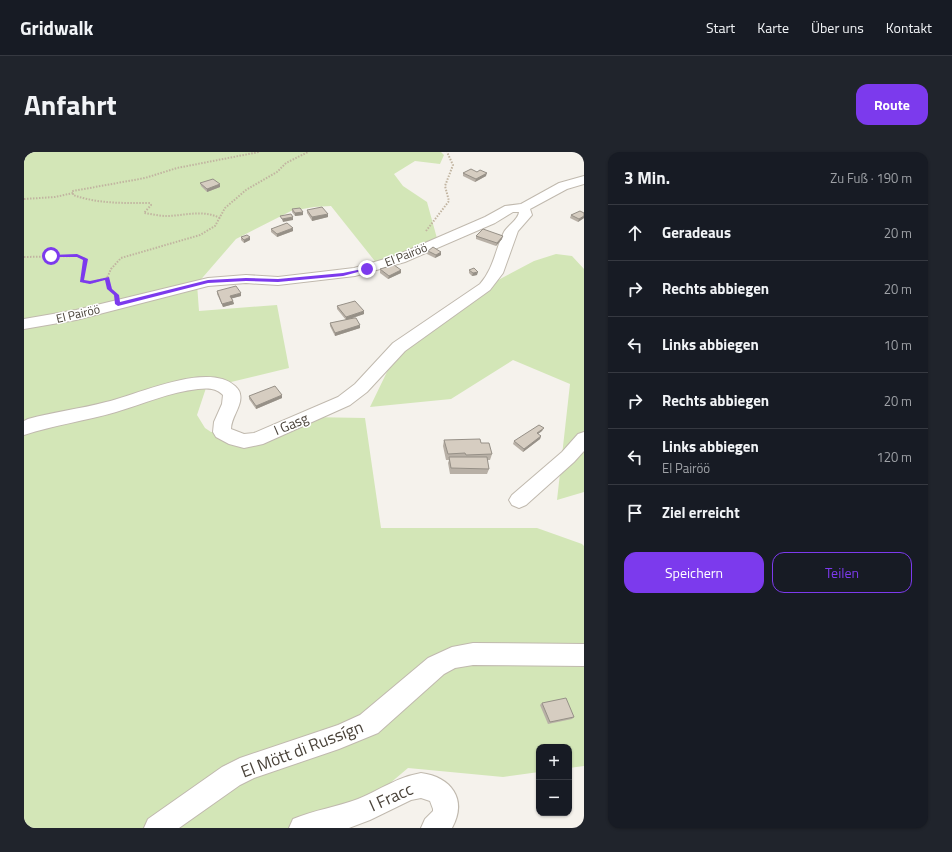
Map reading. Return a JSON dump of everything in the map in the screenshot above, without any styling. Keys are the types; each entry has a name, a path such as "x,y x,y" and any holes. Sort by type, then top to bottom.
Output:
{"street":[{"name":"El Pairöö","path":"24,324 52,320 208,282 246,279 278,281 355,272 400,259 490,220 510,209 523,208 563,186 584,180"},
{"name":"I Gasg","path":"24,428 203,383 225,386 232,394 231,403 222,420 221,426 222,432 234,439 244,441 257,439 308,417 354,394 399,347 493,280 497,273 512,229 526,215 523,208"},
{"path":"519,500 568,457 584,439"},
{"name":"El Mött di Russígn","path":"157,828 231,776 249,767 339,737 369,724 436,666 452,658 473,654 584,655"},
{"name":"I Fracc","path":"302,828 361,811 406,788 419,785 434,788 444,800 446,814 442,821 434,828"}],"path":[{"path":"24,199 55,198 73,193 73,191 80,189 145,178 177,168 259,152"},
{"path":"118,304 116,295 109,289 107,278 112,265 121,258 200,235 215,226 225,208 246,190 277,172 286,163 308,152"},
{"path":"421,233 427,230 449,201 445,186 453,165 447,152"},
{"path":"73,193 73,196 88,201 102,203 150,203 151,205 144,213 167,216 188,213 208,214 220,218"},
{"path":"24,257 77,256 86,259 81,281 90,283 107,278"}],"green space":[{"path":"24,152 441,152 444,155 440,164 415,161 394,174 403,186 427,202 438,242 378,265 331,206 291,211 236,239 197,284 199,311 277,305 289,368 206,388 197,415 205,428 211,432 222,432 234,439 308,417 365,418 381,528 537,528 582,544 584,546 584,766 572,768 572,744 536,744 536,772 503,777 408,768 337,828 24,828"},
{"path":"556,254 572,256 584,269 584,492 557,500 570,384 513,360 451,399 370,407 399,347 485,287 534,261"}],"building":[{"path":"471,169 477,172 480,170 487,173 476,179 463,173"},
{"path":"213,179 220,184 207,189 200,183"},
{"path":"322,207 328,214 312,217 307,210"},
{"path":"300,208 303,212 295,213 292,209"},
{"path":"580,211 584,213 584,216 579,219 571,215"},
{"path":"291,214 293,217 282,219 280,216"},
{"path":"287,223 293,228 277,234 271,229"},
{"path":"483,229 503,236 497,243 476,236"},
{"path":"247,235 250,237 244,240 241,237"},
{"path":"433,247 441,252 436,255 428,251"},
{"path":"394,265 401,270 389,276 380,269"},
{"path":"474,268 478,272 473,273 469,270"},
{"path":"236,286 241,293 230,296 233,301 222,304 217,291"},
{"path":"355,301 364,311 346,317 337,306"},
{"path":"356,318 360,325 335,333 330,323"},
{"path":"275,386 282,395 256,406 249,396"},
{"path":"539,425 544,428 537,433 541,436 524,449 514,441"},
{"path":"480,439 481,443 489,443 492,454 448,454 444,440"},
{"path":"449,457 487,457 489,469 451,468"},
{"path":"566,698 574,717 550,722 542,703"}],"route":[{"path":"51,256 77,256 86,259 81,281 90,283 107,278 109,289 116,295 118,304 208,282 246,279 278,281 343,274 367,269"}]}
